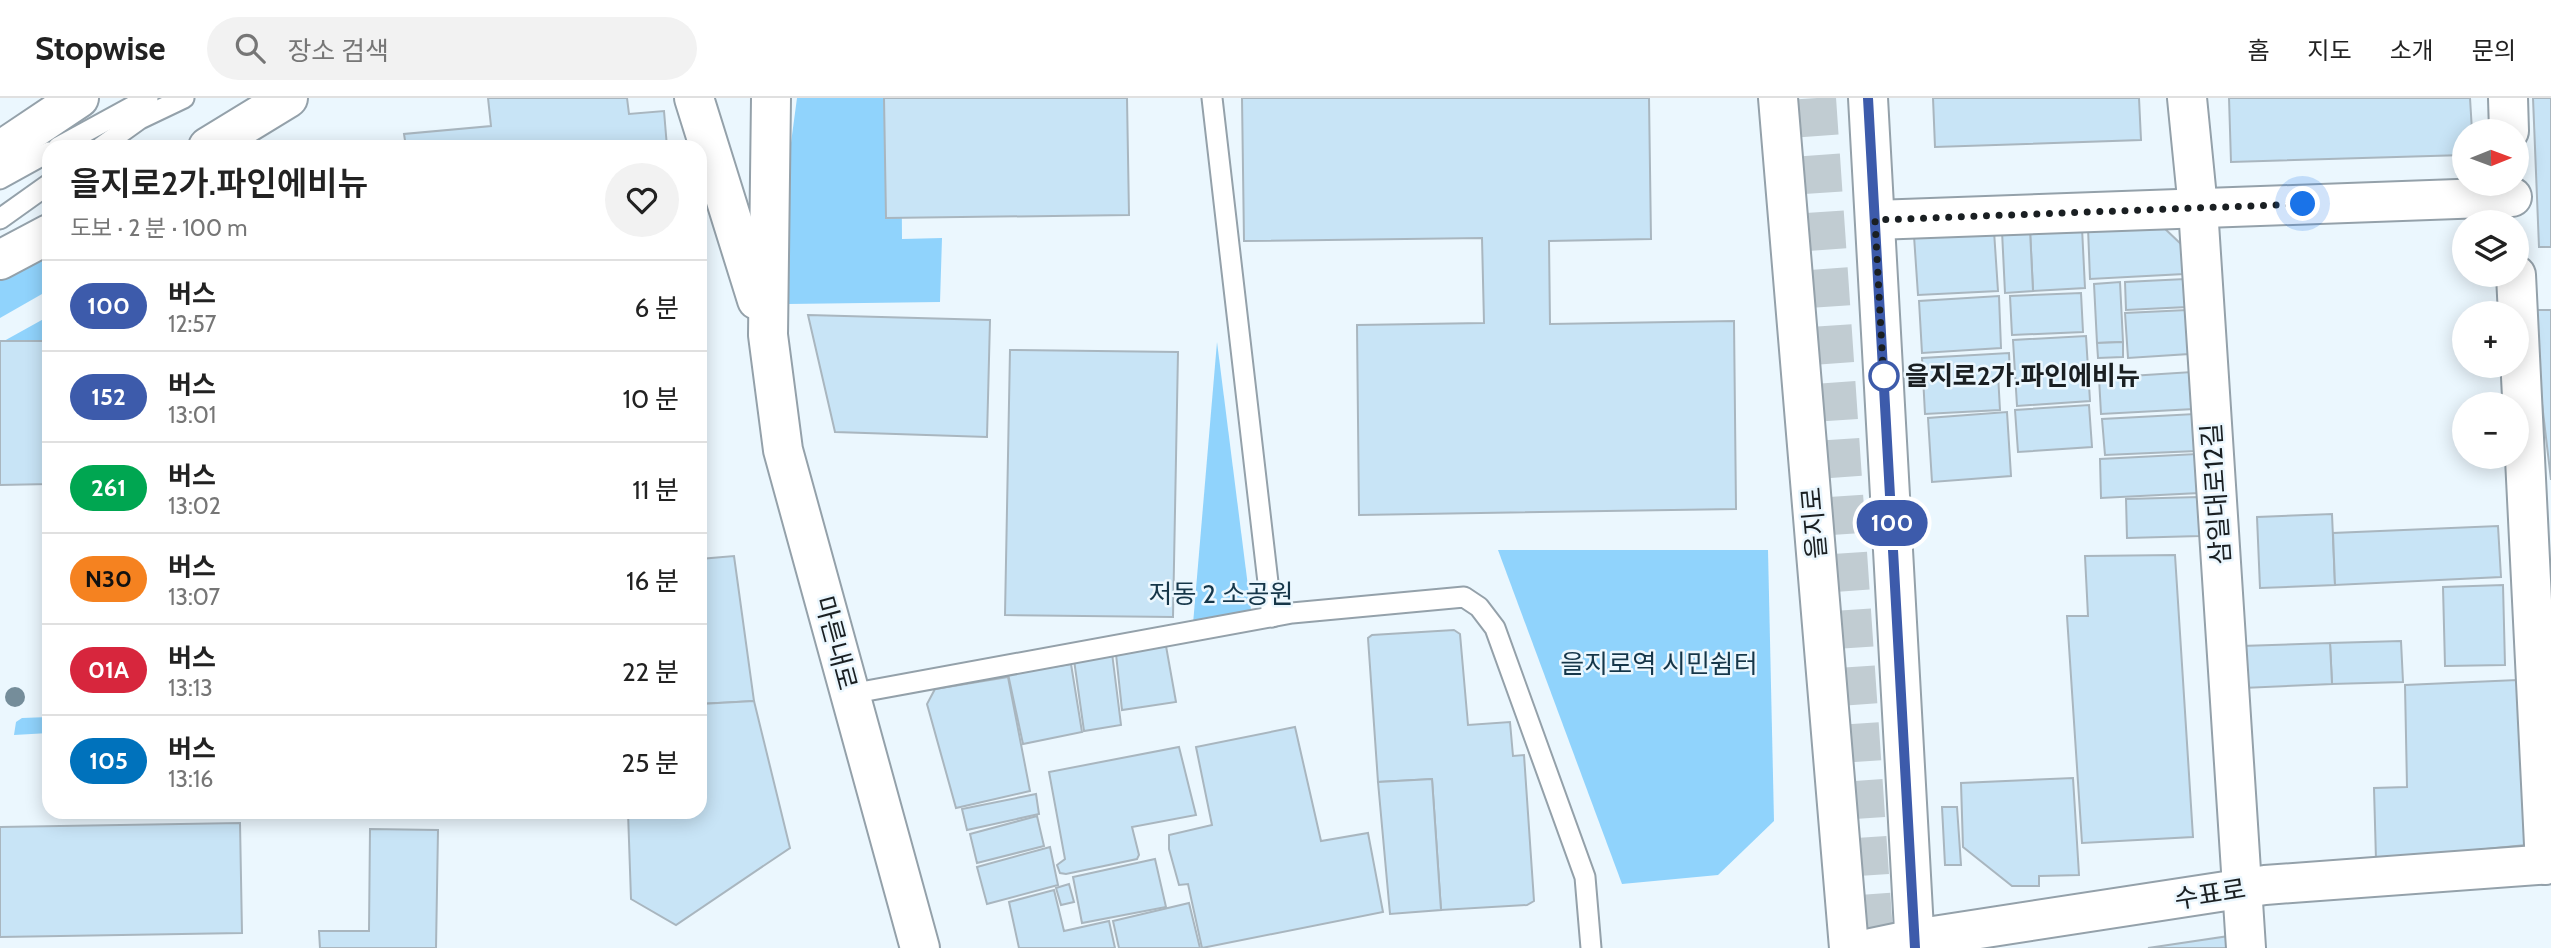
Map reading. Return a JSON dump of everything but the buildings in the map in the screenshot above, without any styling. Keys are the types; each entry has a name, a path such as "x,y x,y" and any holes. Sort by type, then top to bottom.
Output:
{"main road":[{"path":"0,151 79,98"},
{"path":"219,140 288,98"},
{"path":"694,98 768,335"},
{"path":"768,335 771,98"},
{"name":"을지로","path":"1778,98 1849,948"},
{"path":"1868,98 1915,943"},
{"name":"삼일대로12길","path":"2187,98 2198,208 2246,948"},
{"path":"2508,98 2509,119"},
{"path":"1875,220 2198,208 2512,201"},
{"path":"0,260 42,238"},
{"path":"2517,287 2540,556 2548,865"},
{"name":"마른내로","path":"768,335 783,450 920,948"},
{"name":"수표로","path":"1871,948 2242,890 2548,865"}],"lane":[{"path":"71,140 148,98"},
{"path":"112,140 140,119 184,98"},
{"path":"1212,98 1272,617"},
{"path":"0,179 42,156"},
{"path":"0,219 42,189"},
{"path":"850,694 1272,617 1464,597 1479,607 1495,628 1586,877 1591,948"}],"green space":[{"path":"797,98 901,98 902,239 942,238 940,302 788,304 780,225"},
{"path":"42,259 42,294 0,318 0,280"},
{"path":"42,320 42,341 4,341"},
{"name":"저동 2 소공원","path":"1217,342 1252,618 1193,624"},
{"name":"을지로역 시민쉼터","path":"1498,550 1768,550 1774,821 1718,875 1622,884"},
{"path":"42,717 42,733 14,735 16,722 22,718"}],"tunnel":[{"path":"1817,98 1875,948"}],"bus line":[{"name":"100","path":"1868,98 1915,948"}],"place":[{"name":"을지로2가.파인에비뉴","path":"1884,376"}],"route":[{"path":"1884,376 1884,387 1875,220 2303,204"}]}
